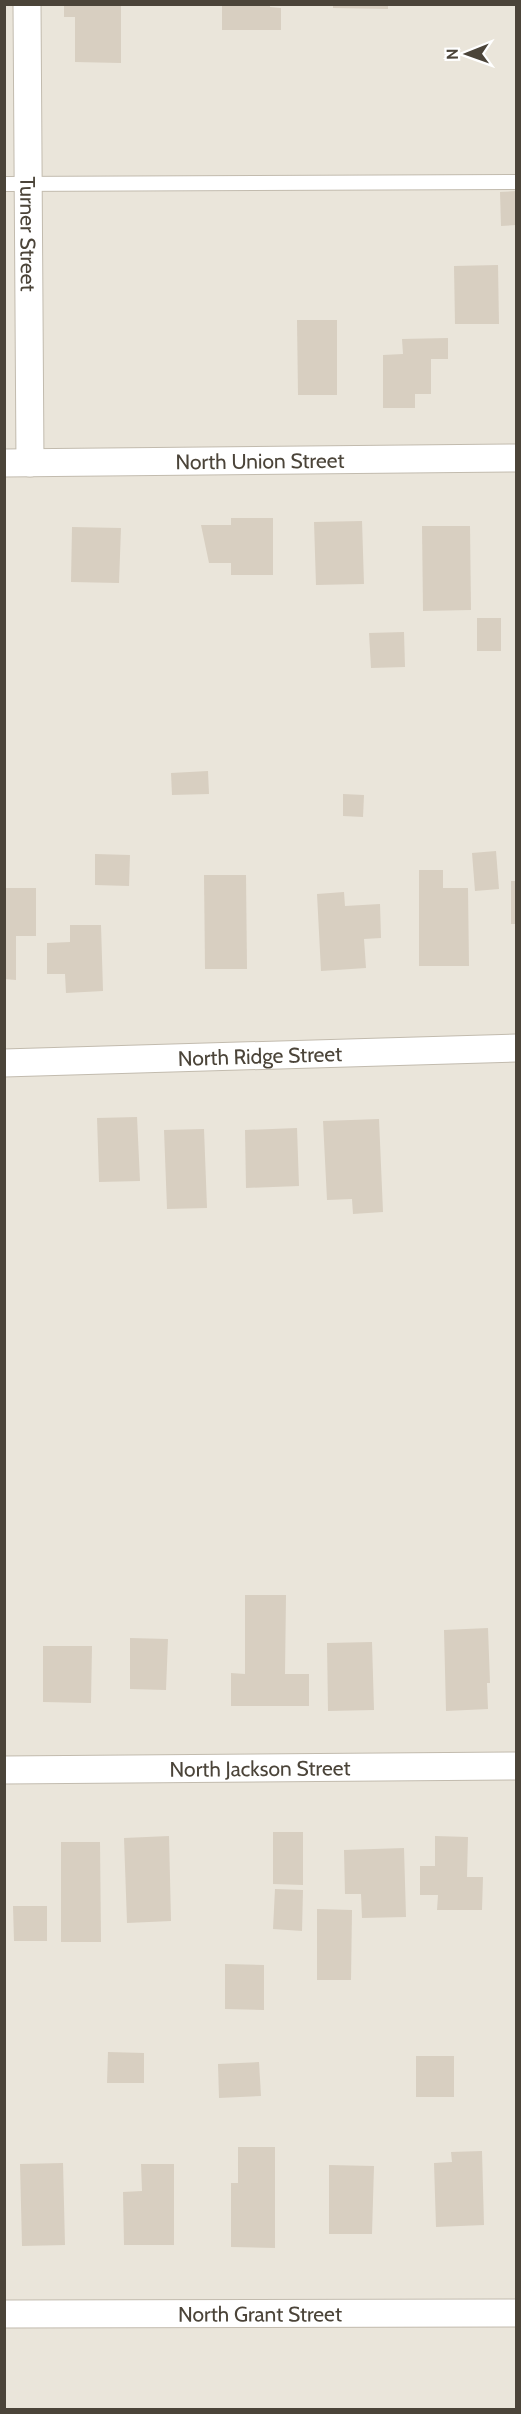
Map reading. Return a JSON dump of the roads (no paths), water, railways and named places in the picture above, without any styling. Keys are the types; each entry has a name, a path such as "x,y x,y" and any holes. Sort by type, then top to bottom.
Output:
{"street":[{"name":"Turner Street","path":"17,463 16,184 27,4"},
{"name":"North Union Street","path":"17,463 516,458"},
{"name":"North Ridge Street","path":"4,1063 516,1048"},
{"name":"North Jackson Street","path":"4,1770 516,1766"},
{"name":"North Grant Street","path":"4,2314 516,2313"}],"lane":[{"path":"16,184 516,182"}]}
